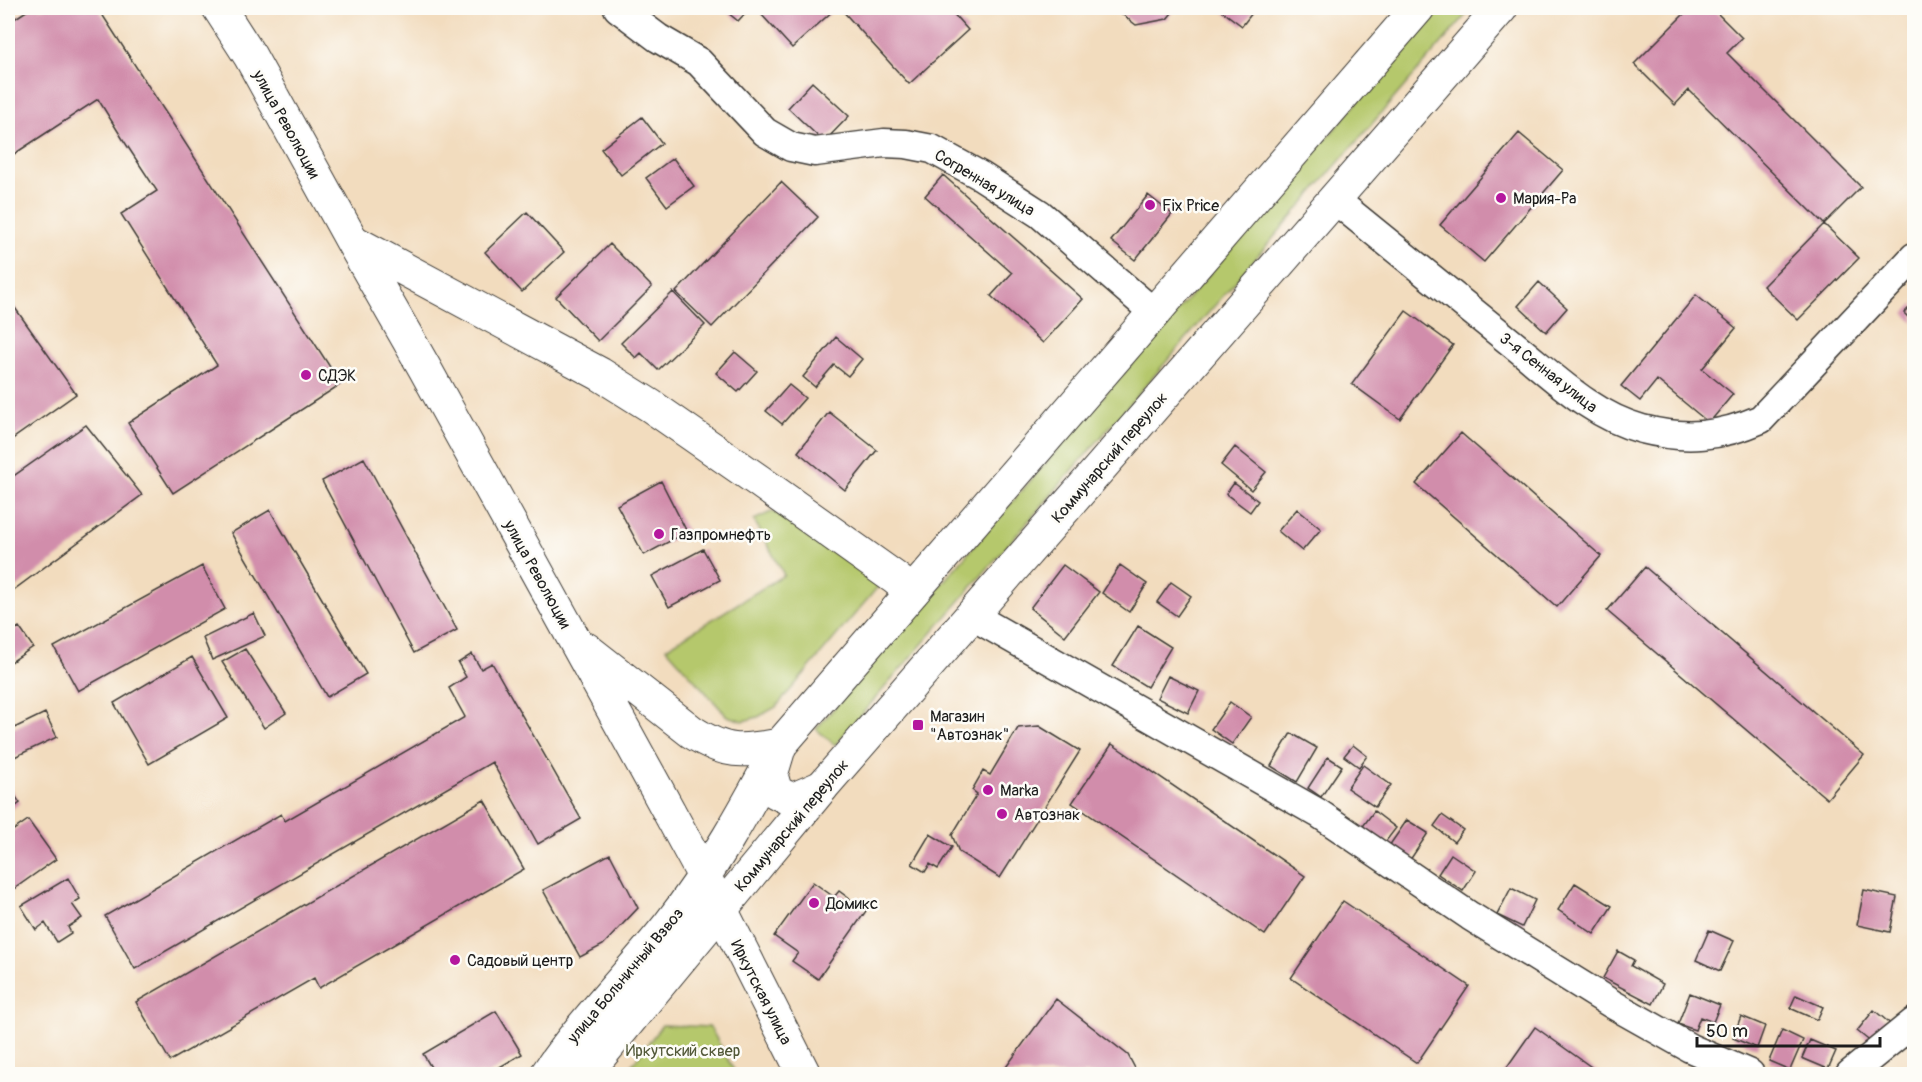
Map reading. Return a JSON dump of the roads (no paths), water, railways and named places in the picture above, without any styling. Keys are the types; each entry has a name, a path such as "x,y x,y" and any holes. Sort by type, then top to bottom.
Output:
{"main road":[{"name":"улица Революции","path":"219,8 250,56 424,367 704,876 720,910"},
{"path":"704,876 754,794 780,745 1418,8"},
{"name":"Коммунарский переулок","path":"720,910 822,787 1501,8"},
{"path":"352,241 600,374 651,406 759,481 912,592"},
{"path":"575,640 692,732 710,743 732,751 748,751 780,745"},
{"path":"780,745 771,775 776,792 792,800 822,787"},
{"name":"улица Больничный Взвоз","path":"547,1074 567,1045 670,923 704,876"},
{"name":"улица Больничный Взвоз","path":"585,1074 720,910"},
{"name":"Иркутская улица","path":"720,910 804,1074"}],"street":[{"name":"Согренная улица","path":"618,8 658,38 699,62 765,132 791,147 815,152 884,143 932,149 981,176 1040,214 1153,312"},
{"name":"3-я Сенная улица","path":"1334,199 1603,414 1640,429 1674,436 1711,435 1737,429 1761,419 1914,257"},
{"path":"971,615 1318,813 1470,916 1612,1004 1690,1048 1750,1074"},
{"path":"1850,1074 1914,1022"}],"place":[{"name":"Мария-Ра","path":"1501,198"},
{"name":"Fix Price","path":"1150,205"},
{"name":"СДЭК","path":"306,375"},
{"name":"Газпромнефть","path":"659,534"},
{"name":"Магазин \"Автознак\"","path":"918,725"},
{"name":"Marka","path":"988,790"},
{"name":"Автознак","path":"1002,814"},
{"name":"Домикс","path":"814,903"},
{"name":"Садовый центр","path":"455,960"}],"park label":[{"name":"Иркутский сквер","path":"683,1050"}]}
